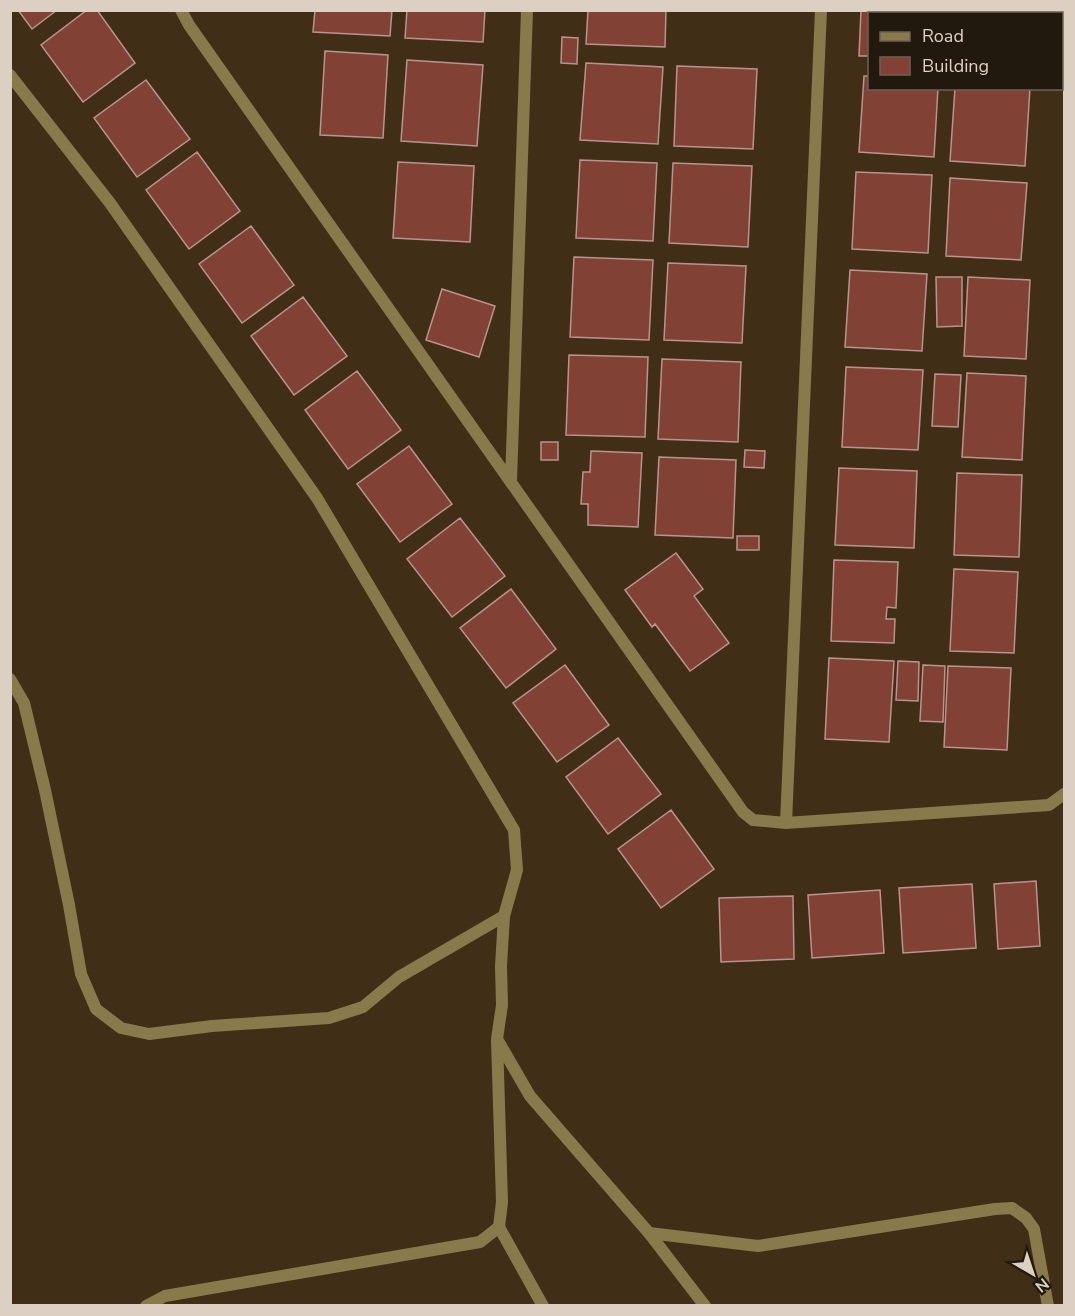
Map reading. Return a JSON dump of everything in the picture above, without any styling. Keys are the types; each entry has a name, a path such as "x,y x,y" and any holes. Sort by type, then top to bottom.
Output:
{"street":[{"path":"181,10 735,802 753,820 786,823 1049,805 1065,794"},
{"path":"511,481 527,10"},
{"path":"786,823 821,10"},
{"path":"10,75 110,203 317,498 514,830 517,870 504,916 502,1005 497,1039 502,1202 499,1227 543,1305"},
{"path":"10,679 24,703 45,790 81,974 96,1009 121,1028 149,1034 212,1026 329,1018 363,1007 399,977 504,916"},
{"path":"497,1039 531,1095 649,1233 705,1305"},
{"path":"649,1233 758,1246 1012,1208 1026,1218 1034,1229 1047,1305"},
{"path":"146,1305 165,1296 480,1242 499,1227"}],"building":[{"path":"18,10 57,10 32,29"},
{"path":"87,10 97,10 135,63 83,102 41,45"},
{"path":"315,10 392,10 390,36 313,32"},
{"path":"407,10 485,10 483,42 405,38"},
{"path":"588,10 666,10 665,47 586,44"},
{"path":"861,10 937,10 937,12 868,12 868,56 859,56"},
{"path":"956,10 1037,10 1037,12 956,12"},
{"path":"562,37 578,38 577,64 561,63"},
{"path":"325,51 388,55 383,138 320,135"},
{"path":"407,60 483,65 477,146 401,141"},
{"path":"586,63 663,67 658,144 580,140"},
{"path":"677,66 757,69 753,149 674,146"},
{"path":"864,76 868,76 868,90 938,90 934,157 859,152"},
{"path":"146,80 190,139 137,177 94,118"},
{"path":"955,90 1030,90 1025,166 950,161"},
{"path":"197,152 240,211 189,249 146,190"},
{"path":"580,160 657,163 653,241 576,238"},
{"path":"398,162 474,166 470,242 393,238"},
{"path":"673,163 752,166 748,247 669,243"},
{"path":"856,172 932,175 928,253 852,249"},
{"path":"950,178 1027,183 1021,260 946,256"},
{"path":"251,226 294,285 242,323 199,264"},
{"path":"574,257 653,260 649,340 570,337"},
{"path":"668,263 746,266 742,343 664,340"},
{"path":"850,270 927,274 922,351 845,347"},
{"path":"936,277 962,277 962,326 937,327"},
{"path":"968,277 1030,280 1026,359 964,356"},
{"path":"442,289 495,306 479,357 426,340"},
{"path":"303,297 347,356 294,395 251,336"},
{"path":"569,355 648,357 645,437 566,435"},
{"path":"662,359 741,362 738,442 658,439"},
{"path":"846,367 923,370 918,450 842,447"},
{"path":"357,371 401,430 348,469 305,410"},
{"path":"967,373 1026,376 1022,460 962,457"},
{"path":"935,374 961,375 958,427 932,426"},
{"path":"541,442 558,442 558,460 541,460"},
{"path":"409,446 452,504 400,542 357,484"},
{"path":"745,450 765,451 764,468 744,467"},
{"path":"591,451 642,453 638,527 588,525 588,504 581,504 583,472 590,472"},
{"path":"659,457 736,460 733,538 655,535"},
{"path":"839,468 917,471 914,548 835,545"},
{"path":"957,473 1022,475 1019,557 954,555"},
{"path":"460,518 505,576 452,617 407,559"},
{"path":"737,536 759,536 759,550 737,550"},
{"path":"676,553 703,589 694,596 729,643 690,671 655,624 652,627 625,590"},
{"path":"834,560 898,562 896,608 887,607 886,619 895,619 894,643 831,641"},
{"path":"954,569 1018,572 1014,653 950,651"},
{"path":"511,589 556,649 506,688 460,628"},
{"path":"829,658 894,661 889,742 825,739"},
{"path":"898,661 919,662 918,701 896,700"},
{"path":"565,665 609,725 557,762 513,703"},
{"path":"923,665 945,666 943,722 920,721"},
{"path":"948,666 1011,668 1007,750 944,747"},
{"path":"618,738 661,794 608,834 566,777"},
{"path":"671,810 714,869 661,908 618,849"},
{"path":"1036,881 1040,946 998,949 994,884"},
{"path":"972,884 976,948 903,953 899,888"},
{"path":"880,890 884,953 812,958 808,895"},
{"path":"793,896 794,959 721,962 719,898"}]}
